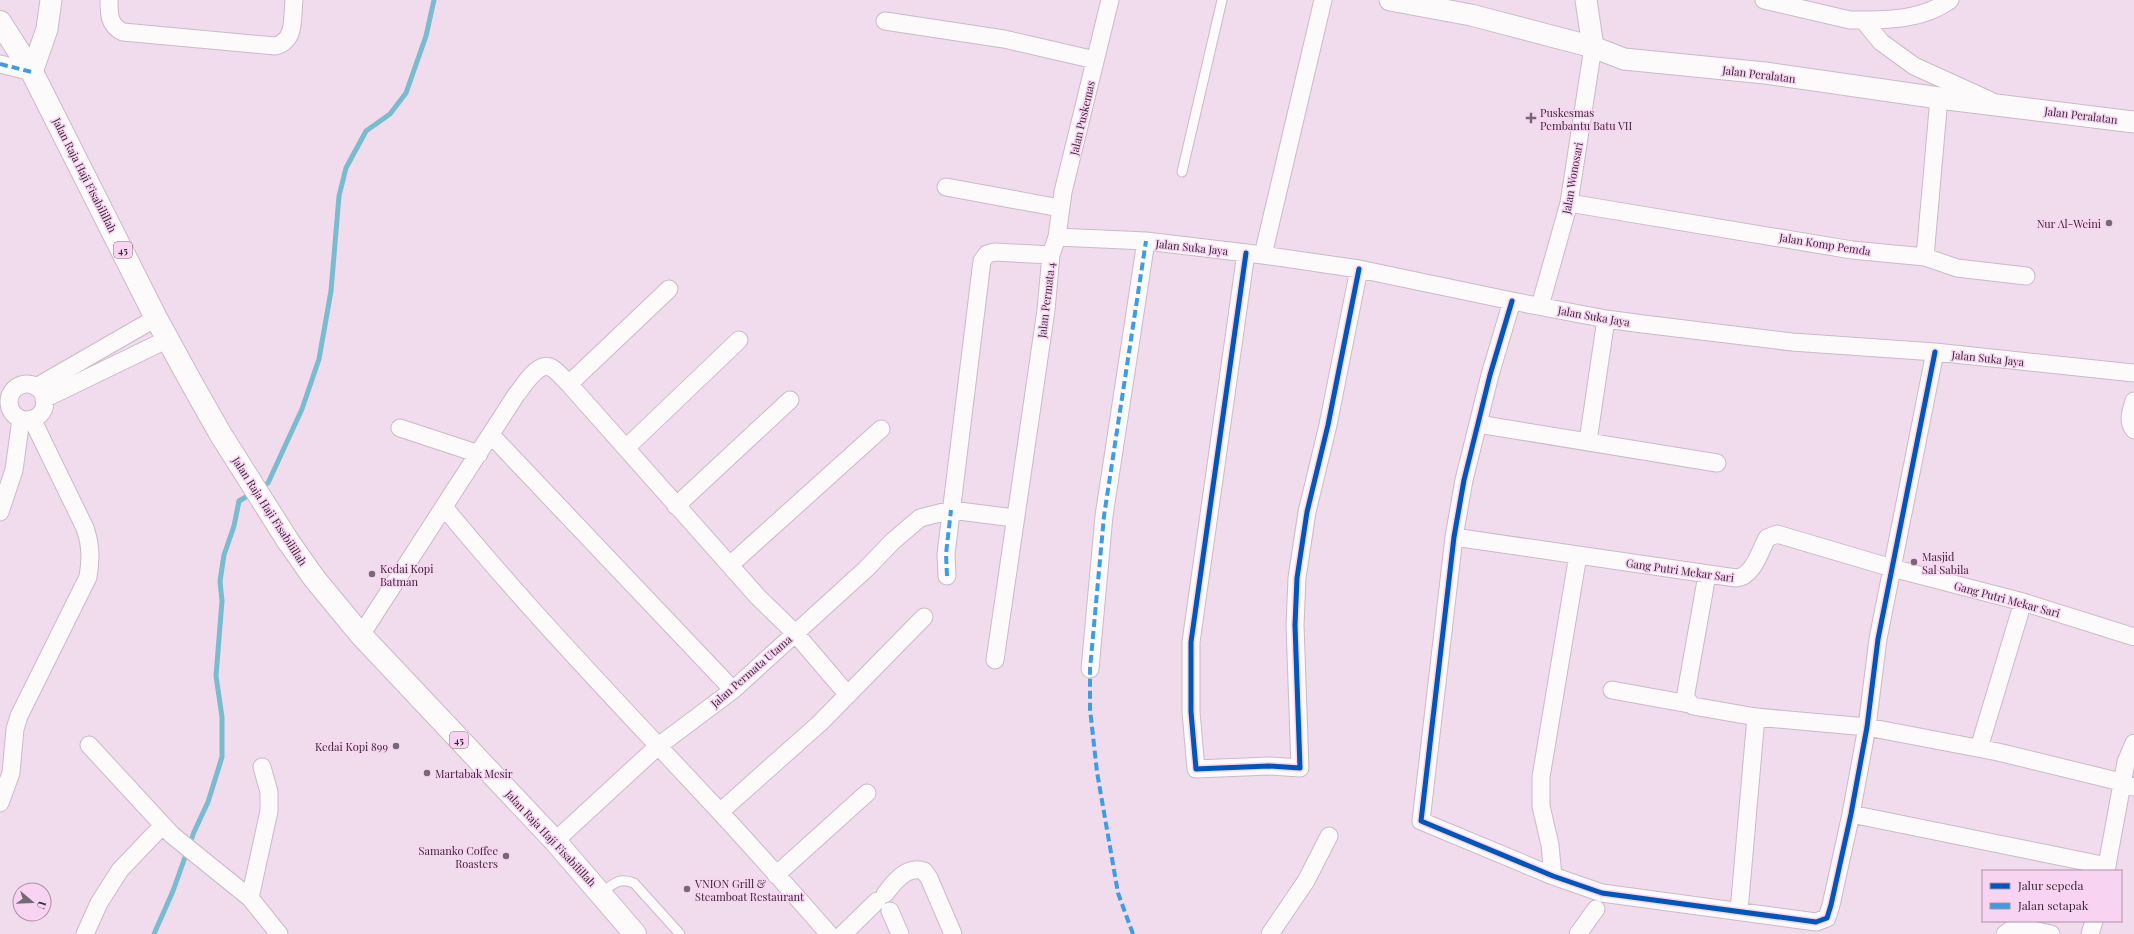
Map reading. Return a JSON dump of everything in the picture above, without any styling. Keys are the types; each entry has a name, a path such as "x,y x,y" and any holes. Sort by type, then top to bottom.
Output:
{"main road":[{"name":"Jalan Raja Haji Fisabilillah","path":"0,22 32,72 156,318 221,435 288,541 314,578 361,635 555,841 635,934"}],"street":[{"path":"0,64 32,72 47,30 52,0"},
{"path":"110,0 110,20 113,26 123,32 275,46 286,42 290,36 294,0"},
{"name":"Jalan Puskemas","path":"1051,255 1057,237 1060,208 1110,0"},
{"path":"1263,255 1323,0"},
{"name":"Jalan Peralatan","path":"1390,0 1471,15 1593,47 1624,59 1765,74 1939,98 2134,122"},
{"name":"Jalan Wonosari","path":"1540,306 1569,203 1593,47 1586,0"},
{"path":"1764,0 1850,20 1911,17 1940,8 1950,0"},
{"path":"1863,20 1881,42 1914,66 2003,106"},
{"path":"885,21 1004,39 1095,60"},
{"path":"1925,257 1939,98"},
{"path":"946,187 1060,208"},
{"name":"Jalan Komp Pemda","path":"1569,203 1852,250 1925,257 1957,268 2026,276"},
{"name":"Jalan Suka Jaya","path":"1057,237 1146,241 1263,255 1359,269 1606,319 1792,342 1935,352 2134,373"},
{"path":"1090,669 1104,516 1146,241"},
{"name":"Jalan Permata 4","path":"948,576 946,554 982,261 987,254 995,252 1051,255 1046,310 1014,518 995,660"},
{"path":"1246,253 1191,642 1191,712 1196,769 1269,766 1300,768 1296,625 1297,578 1307,512 1328,425 1359,269"},
{"path":"569,384 669,289"},
{"path":"1512,301 1464,480 1454,537 1421,821 1553,876 1602,893 1816,922 1827,918 1852,814 1867,727 1878,639 1935,352"},
{"path":"40,393 156,318"},
{"path":"1588,441 1606,319"},
{"path":"40,393 168,339"},
{"path":"626,448 739,340"},
{"path":"361,635 516,395 535,371 545,366 552,368 569,384 676,506 758,596 795,633 848,695"},
{"path":"0,803 11,773 15,729 19,716 88,577 91,558 90,541 85,528 27,419 12,412 10,407 5,392 21,385 31,385 40,393 42,411 27,419 14,470 1,506"},
{"path":"676,506 790,400"},
{"path":"2134,401 2130,424 2134,430"},
{"path":"1478,424 1717,463"},
{"path":"400,428 479,454"},
{"path":"730,565 881,428"},
{"path":"491,435 732,690"},
{"path":"444,507 475,545 657,747 720,812 829,934"},
{"path":"951,510 1014,518"},
{"name":"Jalan Permata Utama","path":"555,841 657,747 732,690 866,569 893,541 920,518 951,510"},
{"name":"Gang Putri Mekar Sari","path":"1454,537 1706,575 1743,578 1749,573 1767,538 1777,534 1892,568 2023,602 2134,637"},
{"path":"1553,876 1550,845 1541,806 1541,777 1578,556"},
{"path":"1689,704 1686,693 1706,575"},
{"path":"1980,748 2023,602"},
{"path":"720,812 820,723 924,617"},
{"path":"1612,690 1756,717 1867,727 1980,748 2128,785"},
{"path":"1739,911 1756,717"},
{"path":"1852,814 2106,869 2128,785 2126,762 2134,743"},
{"path":"89,745 172,835 250,898 279,934"},
{"path":"250,898 269,811 269,792 262,767"},
{"path":"776,875 867,793"},
{"path":"85,934 99,903 120,870 163,825"},
{"path":"1270,934 1306,881 1329,836"},
{"path":"843,934 884,902 894,882 910,870 924,871 929,878 954,934"},
{"path":"884,902 900,934"},
{"path":"1578,934 1596,909"},
{"path":"2090,934 2094,922"},
{"path":"2005,934 2013,928 2018,927 2051,934"}],"lane":[{"path":"1182,172 1222,0"},
{"path":"601,893 618,881 625,880 634,883 680,934"}],"waterway":[{"path":"260,488 268,483 302,409 319,359 331,291 339,196 346,168 366,131 390,114 406,93 426,36 434,0"},
{"path":"154,934 173,891 194,832 208,802 222,757 222,717 216,676 222,601 220,581 224,555 234,526 239,501 251,494"}],"marked path":[{"path":"0,64 32,72"},
{"path":"1133,934 1118,893 1097,772 1090,709 1090,669 1104,516 1146,241"},
{"path":"947,576 946,554 951,510"}],"cycle path":[{"path":"1246,253 1191,642 1191,712 1196,769 1269,766 1300,768 1295,625 1297,578 1307,512 1328,425 1359,269"},
{"path":"1512,301 1490,375 1464,480 1454,537 1421,821 1553,876 1602,893 1816,922 1827,918 1851,814 1867,727 1878,639 1935,352"}],"place":[{"name":"Puskesmas Pembantu Batu VII","path":"1531,118"},
{"name":"Nur Al-Weini","path":"2109,223"},
{"name":"Masjid Sal Sabila","path":"1914,562"},
{"name":"Kedai Kopi Batman","path":"372,574"},
{"name":"Kedai Kopi 899","path":"396,746"},
{"name":"Martabak Mesir","path":"427,773"},
{"name":"Samanko Coffee Roasters","path":"506,856"},
{"name":"VNION Grill & Steamboat Restaurant","path":"687,889"}]}
